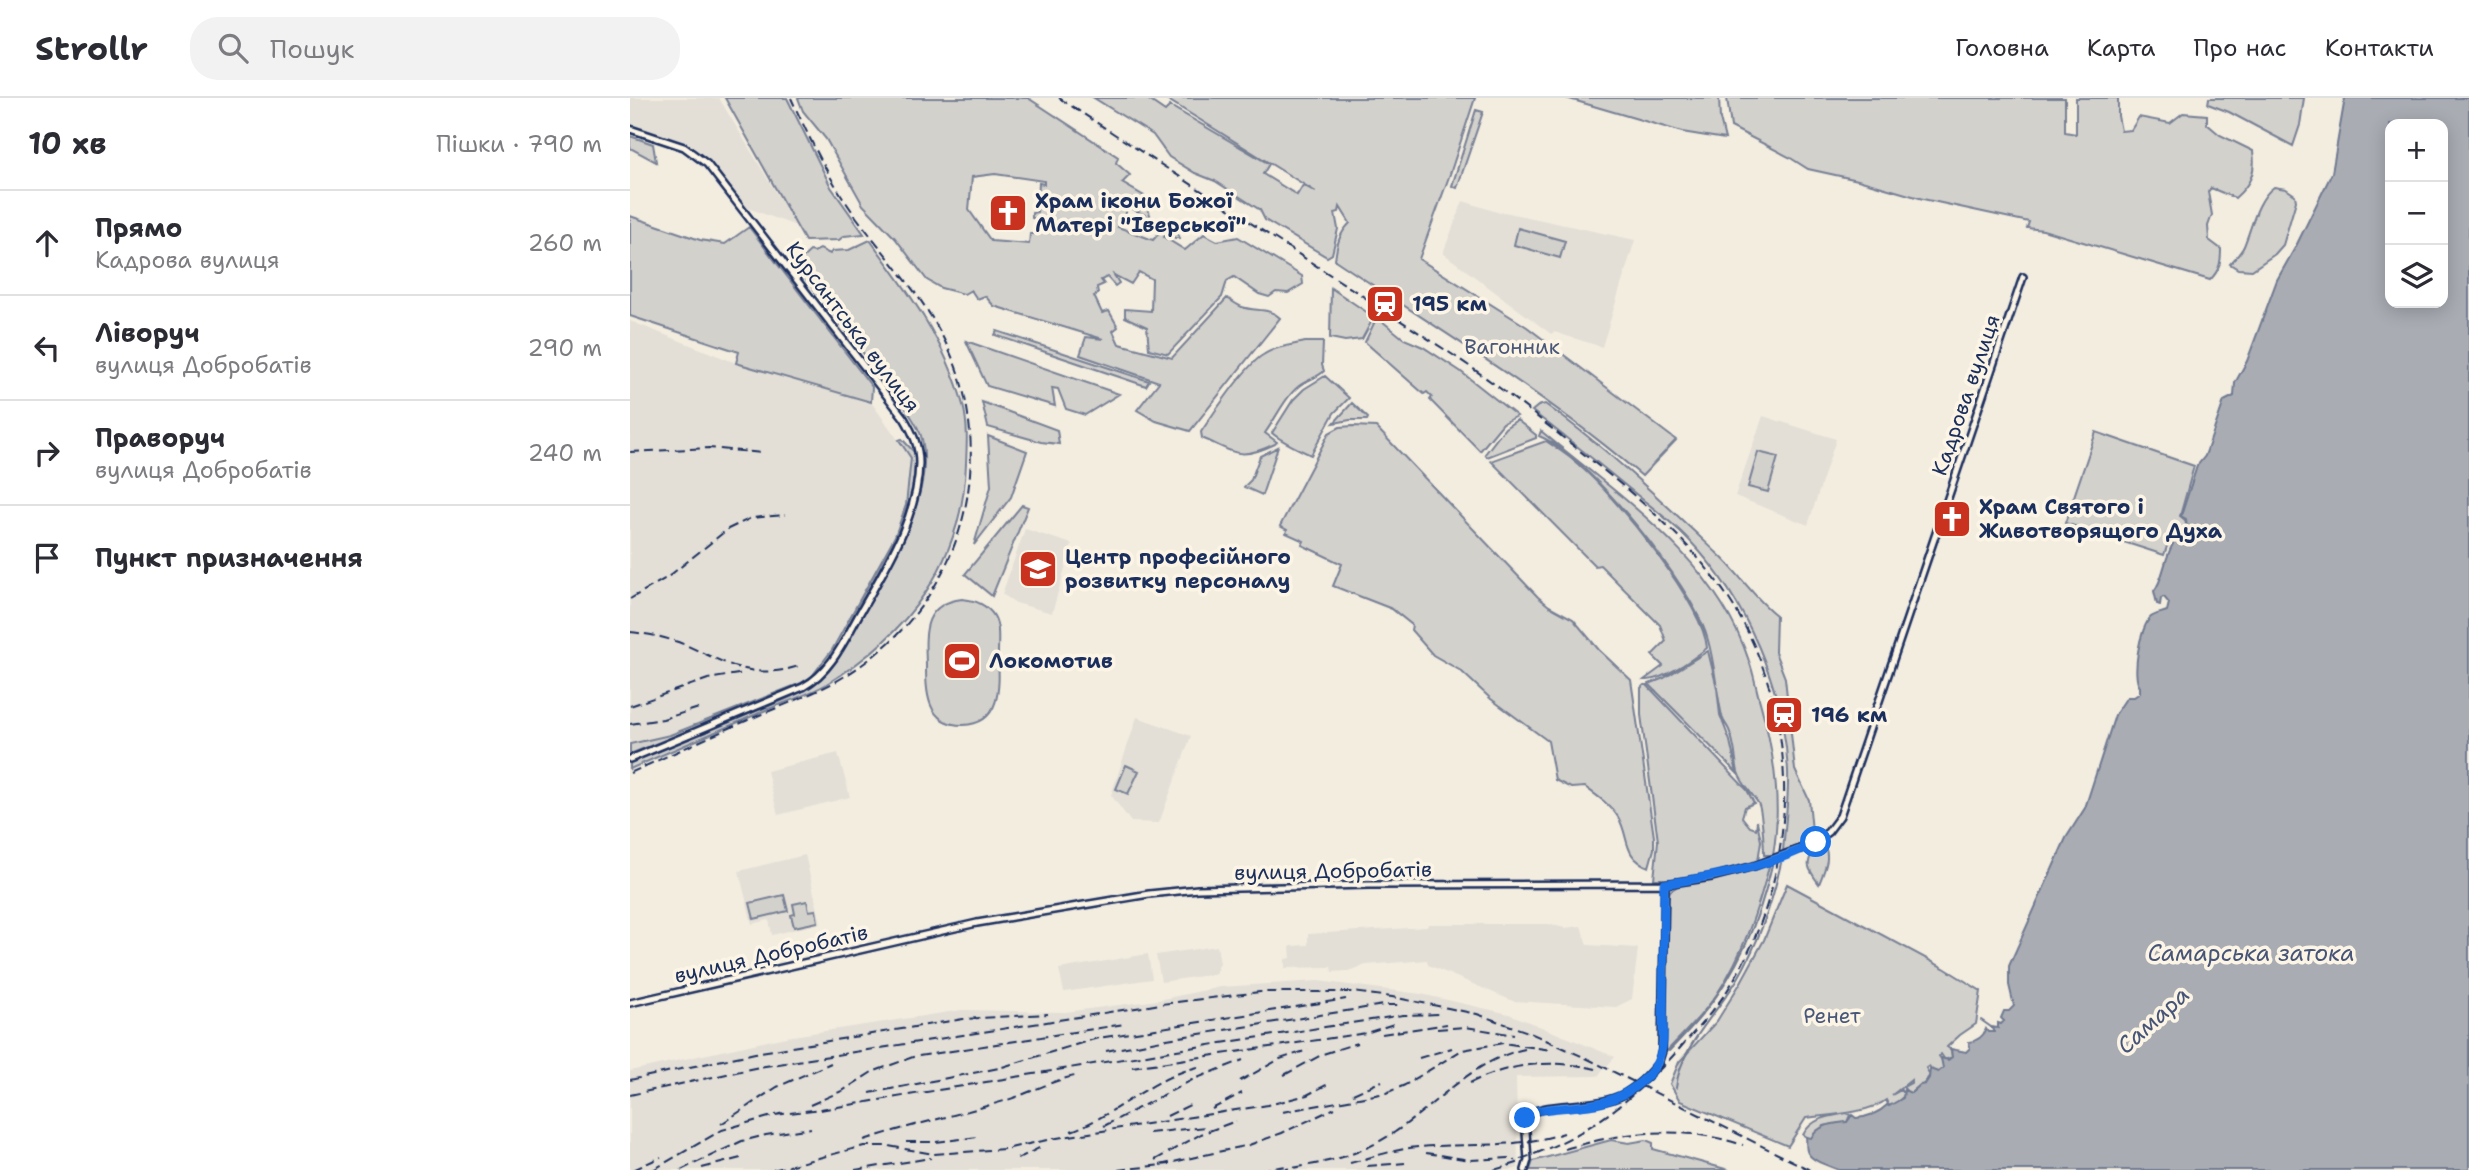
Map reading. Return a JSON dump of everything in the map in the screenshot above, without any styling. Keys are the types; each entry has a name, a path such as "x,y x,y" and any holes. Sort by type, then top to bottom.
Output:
{"street":[{"name":"Курсантська вулиця","path":"630,129 684,147 707,164 904,418 916,439 919,461 911,510 898,542 844,642 822,674 803,687 630,759"},
{"name":"Кадрова вулиця","path":"1664,884 1736,872 1801,849 1822,837 1840,816 2023,277"},
{"name":"вулиця Добробатів","path":"630,1003 977,923 1149,894 1198,889 1369,885 1664,884"},
{"path":"1525,1170 1528,1160 1525,1118 1529,1113 1617,1099 1644,1079 1658,1064 1662,1051 1664,884"}],"shaded area":[{"path":"630,98 719,98 796,226 748,208 703,156 662,136 630,128"},
{"path":"1463,201 1500,213 1635,240 1602,347 1554,332 1551,334 1443,253"},
{"path":"630,321 736,363 871,402 911,458 906,505 895,536 832,650 812,676 801,683 670,735 630,744"},
{"path":"1763,416 1836,439 1808,525 1735,496"},
{"name":"Центр професійного розвитку персоналу","path":"1025,529 1072,544 1052,613 1016,603 1002,594"},
{"path":"1137,717 1191,736 1159,823 1131,822 1111,795"},
{"path":"838,753 850,797 778,815 767,771"},
{"path":"805,855 821,923 772,935 769,920 752,924 739,871"},
{"path":"1428,924 1548,924 1565,928 1581,926 1587,945 1638,948 1632,999 1616,1007 1513,1001 1428,965 1427,960 1366,965 1348,971 1332,972 1331,967 1285,968 1285,959 1291,958 1290,946 1308,945 1308,934 1427,927"},
{"path":"1217,946 1220,963 1215,974 1161,982 1156,955"},
{"path":"1148,954 1152,979 1064,992 1059,969"},
{"path":"1318,981 1421,994 1509,1014 1615,1057 1598,1076 1516,1077 1518,1168 1512,1170 630,1170 630,1071 786,1037 962,1010 1065,1012 1158,1000 1220,987"}],"green space":[{"path":"725,98 787,98 831,187 864,234 844,236 839,240 805,241"},
{"path":"798,98 1028,98 1118,157 1116,163 1130,175 1122,183 1144,196 1151,218 1126,206 1126,216 1118,227 1153,240 1167,224 1177,223 1180,228 1175,231 1180,238 1167,234 1164,237 1185,250 1204,234 1217,241 1238,237 1302,276 1303,284 1288,293 1276,292 1269,297 1259,294 1234,277 1227,281 1222,297 1168,354 1149,349 1147,327 1125,317 1125,309 1151,311 1152,279 1139,272 1131,284 1114,275 1119,283 1115,286 1107,277 1101,280 1104,284 1097,287 1098,294 1094,296 1102,313 1109,311 1118,327 1113,331 1119,344 1172,358 1227,298 1242,307 1271,312 1280,318 1190,431 1156,421 1137,410 1159,382 1080,355 1086,337 1103,339 994,306 985,296 977,299 971,290 964,294 941,288 927,280 895,238 863,205 826,139 803,111","holes":["995,174 1044,181 1044,184 1039,183 1037,212 1032,213 1032,218 1036,219 1035,234 1030,234 1029,244 991,241 969,210 972,177"]},
{"name":"Вагонник","path":"1094,98 1146,98 1165,111 1170,106 1269,164 1263,174 1297,195 1303,185 1316,192 1165,98 1475,98 1419,259 1527,327 1676,440 1642,476 1531,390 1335,260 1339,240 1350,223 1340,207 1339,212 1335,213 1338,229 1332,254 1327,257 1265,220 1260,210 1215,181 1195,173 1169,157 1153,135"},
{"path":"1566,98 1719,98 1725,139 1682,132"},
{"path":"1727,98 2065,98 2065,132 2076,134 2076,98 2118,98 2121,131 2131,130 2139,117 2170,123 2183,113 2207,115 2207,124 2220,135 2253,151 2254,165 2249,183 2235,198 2211,188 2208,192 2212,215 2208,226 2209,240 2221,249 2219,266 2210,280 2043,230 2027,228 2029,222 1923,199 1808,169 1731,127"},
{"path":"2209,98 2304,98 2300,125 2293,146 2229,112 2208,104"},
{"path":"1476,110 1483,112 1457,188 1452,186"},
{"path":"630,136 653,144 656,162 630,148"},
{"path":"2274,187 2286,189 2295,195 2296,201 2283,245 2252,270 2238,269 2230,264 2243,249 2263,199"},
{"path":"630,216 700,240 725,244 749,227 872,387 871,402 736,363 739,352 630,316"},
{"path":"1518,228 1565,241 1560,258 1514,245"},
{"path":"870,240 912,298 936,339 956,382 965,412 967,448 962,499 942,564 926,592 882,643 825,685 630,769 630,763 792,697 824,677 840,655 882,582 905,535 921,485 924,461 920,432 895,388 885,381 795,265 810,251 820,249 830,254 832,251 849,250"},
{"path":"1331,288 1374,317 1362,339 1345,341 1330,338"},
{"path":"1377,317 1404,339 1423,347 1460,371 1517,416 1503,423 1480,451 1430,400 1432,397 1427,392 1424,394 1365,342"},
{"path":"997,331 1149,381 1146,386 995,335"},
{"path":"966,341 1119,394 1085,415 1066,409 1058,389 1052,388 1055,406 987,386"},
{"path":"1305,342 1323,342 1324,371 1299,386 1285,402 1265,433 1277,442 1275,444 1245,454 1202,438 1201,432 1213,414 1256,360 1273,350"},
{"path":"1325,376 1349,398 1334,413 1311,455 1272,433 1293,400 1304,389"},
{"path":"982,402 1057,430 1059,444 1041,442 988,427"},
{"path":"1352,403 1367,420 1334,423"},
{"path":"1545,404 1655,495 1725,560 1760,601 1776,615 1775,652 1785,678 1795,770 1809,800 1813,841 1783,851 1788,771 1779,709 1759,647 1728,590 1710,564 1677,528 1532,411"},
{"path":"1517,420 1536,435 1536,438 1487,457 1485,454 1505,428"},
{"path":"1340,427 1376,427 1538,597 1573,619 1599,650 1631,680 1654,837 1649,867 1640,863 1630,852 1622,824 1608,805 1585,787 1571,788 1555,780 1548,741 1491,699 1461,671 1433,655 1411,630 1412,625 1392,609 1333,586 1342,564 1302,545 1304,541 1286,533 1287,530 1280,526 1329,433"},
{"path":"1541,431 1662,532 1714,591 1734,624 1752,671 1773,758 1777,816 1773,855 1764,855 1759,807 1738,772 1733,740 1722,716 1710,647 1698,615 1660,556 1636,525 1584,469 1560,448 1539,436"},
{"path":"2096,432 2194,466 2180,516 2185,520 2187,529 2179,534 2172,532 2164,555 2065,523"},
{"path":"988,436 1027,451 1011,497 974,545 991,486"},
{"path":"902,439 915,453 912,491 907,509 892,544 829,662 805,684 630,754 630,744 670,735 801,683 812,676 832,650 895,536 906,505 911,458 899,440"},
{"path":"1546,441 1577,463 1615,502 1656,552 1691,605 1707,648 1677,669 1651,680 1644,680 1663,666 1652,655 1666,641 1660,625 1600,565 1595,566 1491,461"},
{"path":"1278,447 1262,495 1244,487 1251,480 1260,456"},
{"path":"1758,452 1778,457 1768,492 1748,487"},
{"path":"1022,505 1028,507 992,596 965,574"},
{"name":"Локомотив","path":"962,599 980,604 988,609 996,620 999,676 992,709 976,723 963,725 951,723 935,713 928,695 926,653 926,631 933,614 939,607"},
{"path":"1708,651 1720,715 1730,741 1737,773 1649,684"},
{"path":"1647,685 1747,790 1754,803 1745,807 1742,817 1750,827 1756,829 1757,821 1761,841 1758,861 1753,865 1694,879 1654,879 1658,841 1641,715 1641,688"},
{"path":"1126,765 1139,771 1128,794 1116,789"},
{"path":"1823,844 1827,859 1819,884 1810,870 1809,862 1815,847"},
{"path":"1770,863 1749,931 1735,964 1705,1010 1666,1052 1667,901 1670,891 1678,886 1737,875"},
{"name":"Ренет","path":"1787,884 1944,968 1981,991 1976,1024 1947,1047 1951,1050 1952,1057 1945,1060 1941,1054 1939,1056 1944,1063 1939,1072 1934,1072 1929,1066 1926,1068 1930,1075 1922,1086 1908,1093 1903,1087 1911,1083 1911,1080 1892,1095 1901,1090 1905,1095 1889,1106 1886,1100 1859,1111 1806,1118 1788,1146 1680,1101 1670,1084 1679,1062 1717,1021 1741,982 1764,940"},
{"path":"784,895 788,911 754,919 750,903"},
{"path":"807,901 809,911 816,910 818,922 794,927 791,915 795,914 793,904"},
{"path":"1847,1113 1850,1115 1847,1122 1824,1126 1811,1139 1803,1135 1816,1121"},
{"path":"1611,1140 1629,1143 1646,1140 1653,1143 1653,1149 1729,1170 1530,1170 1533,1161"}],"water":[{"name":"Самарська затока","path":"2345,98 2469,98 2469,1170 1839,1170 1818,1161 1807,1151 1806,1137 1811,1138 1826,1126 1847,1122 1852,1115 1856,1118 1869,1116 1903,1098 1904,1090 1911,1093 1925,1084 1930,1069 1938,1072 1943,1068 1941,1058 1948,1060 1952,1057 1951,1049 1966,1052 1970,1048 1969,1042 1979,1038 1986,1029 1988,1032 1994,1032 1991,1027 1998,1028 1998,1023 2004,1021 2001,1018 2004,1011 2009,1011 2014,1006 2009,985 2009,966 2066,838 2085,808 2115,715 2127,697 2140,693 2136,673 2140,640 2151,617 2167,611 2169,603 2164,597 2161,598 2160,605 2157,604 2154,591 2173,544 2173,533 2179,536 2187,530 2186,519 2181,516 2197,466 2205,456 2224,401 2234,396 2235,383 2247,361 2277,280 2332,173"}],"waterway":[{"path":"1676,1088 1684,1059 1700,1031 1737,980 1758,938 1781,863"},
{"path":"1669,1051 1705,1011 1738,960 1761,904 1772,865"},
{"path":"1981,1020 1991,1027"}],"railway":[{"path":"630,773 814,692 859,667 905,627 923,603 939,578 962,522 971,455 965,400 955,365 929,313 838,190 791,98"},
{"path":"1059,98 1447,351 1547,425 1644,504 1683,541 1734,607 1756,651 1772,697 1781,745 1784,794 1781,843 1771,891 1755,937 1721,999 1680,1048 1644,1085 1625,1102 1584,1130 1514,1161"},
{"path":"630,452 709,448 762,453"},
{"path":"630,599 668,577 728,529 751,518 785,515"},
{"path":"630,632 674,641 743,669 785,670 802,665"},
{"path":"630,706 708,679 744,673"},
{"path":"630,724 663,719 702,707"},
{"path":"630,1095 759,1067 1161,1004 1260,992 1352,992 1477,1014 1528,1032 1588,1059 1810,1170"},
{"path":"870,1093 999,1068 1098,1038 1346,999"},
{"path":"1106,1051 1384,1005 1400,1005"},
{"path":"630,1080 755,1053 963,1019 1048,1014"},
{"path":"820,1110 1403,1015 1442,1014"},
{"path":"810,1105 844,1090 872,1072 913,1057 1125,1024"},
{"path":"1132,1067 1366,1033 1394,1024"},
{"path":"1382,1034 1447,1024"},
{"path":"1437,1029 1466,1027 1514,1035"},
{"path":"1284,1075 1323,1054 1357,1043"},
{"path":"1282,1112 1386,1093 1405,1085 1462,1050 1503,1043 1551,1050"},
{"path":"1419,1058 1452,1048"},
{"path":"1279,1170 1325,1162 1366,1148 1411,1121 1472,1072 1525,1049"},
{"path":"1240,1081 1280,1059 1308,1050"},
{"path":"1104,1126 1192,1080 1243,1060"},
{"path":"721,1124 777,1087 831,1063"},
{"path":"1470,1083 1501,1071 1532,1065 1564,1064 1596,1069"},
{"path":"1071,1131 1103,1116 1165,1079 1198,1067"},
{"path":"864,1140 1004,1101 1075,1076"},
{"path":"1353,1094 1382,1081"},
{"path":"773,1170 864,1146 888,1146 934,1154 1005,1149 1057,1138 1268,1105 1307,1095 1330,1083"},
{"path":"1212,1109 1242,1093"},
{"path":"1167,1116 1192,1104"},
{"path":"775,1115 827,1108"},
{"path":"1160,1165 1249,1145 1335,1108"},
{"path":"653,1170 722,1130 783,1113"},
{"path":"1155,1160 1201,1134 1236,1121"},
{"path":"1149,1133 1205,1127"},
{"path":"681,1170 742,1141 811,1128"},
{"path":"1350,1163 1410,1148 1510,1143 1564,1133"},
{"path":"1565,1149 1610,1138 1654,1133 1698,1135 1743,1145"},
{"path":"906,1142 978,1137"},
{"path":"1017,1159 1043,1146"},
{"path":"1426,1153 1470,1160 1509,1158"},
{"path":"633,1170 661,1157"},
{"path":"702,1168 745,1157"},
{"path":"855,1170 931,1158"},
{"path":"1494,1170 1524,1161"},
{"path":"1367,1166 1405,1163"},
{"path":"1118,1170 1170,1164"},
{"path":"1260,1170 1286,1166"}],"place":[{"name":"Храм ікони Божої Матері \"Іверської\"","path":"1008,213"},
{"name":"195 км","path":"1385,304"},
{"name":"Храм Святого і Животворящого Духа","path":"1952,519"},
{"name":"Центр професійного розвитку персоналу","path":"1038,569"},
{"name":"Локомотив","path":"962,661"},
{"name":"196 км","path":"1784,715"}],"route":[{"path":"1525,1118 1534,1111 1617,1099 1644,1079 1658,1064 1663,1041 1664,884 1712,877 1748,868 1816,842"}],"water label":[{"name":"Самара","path":"2153,1020"}]}
